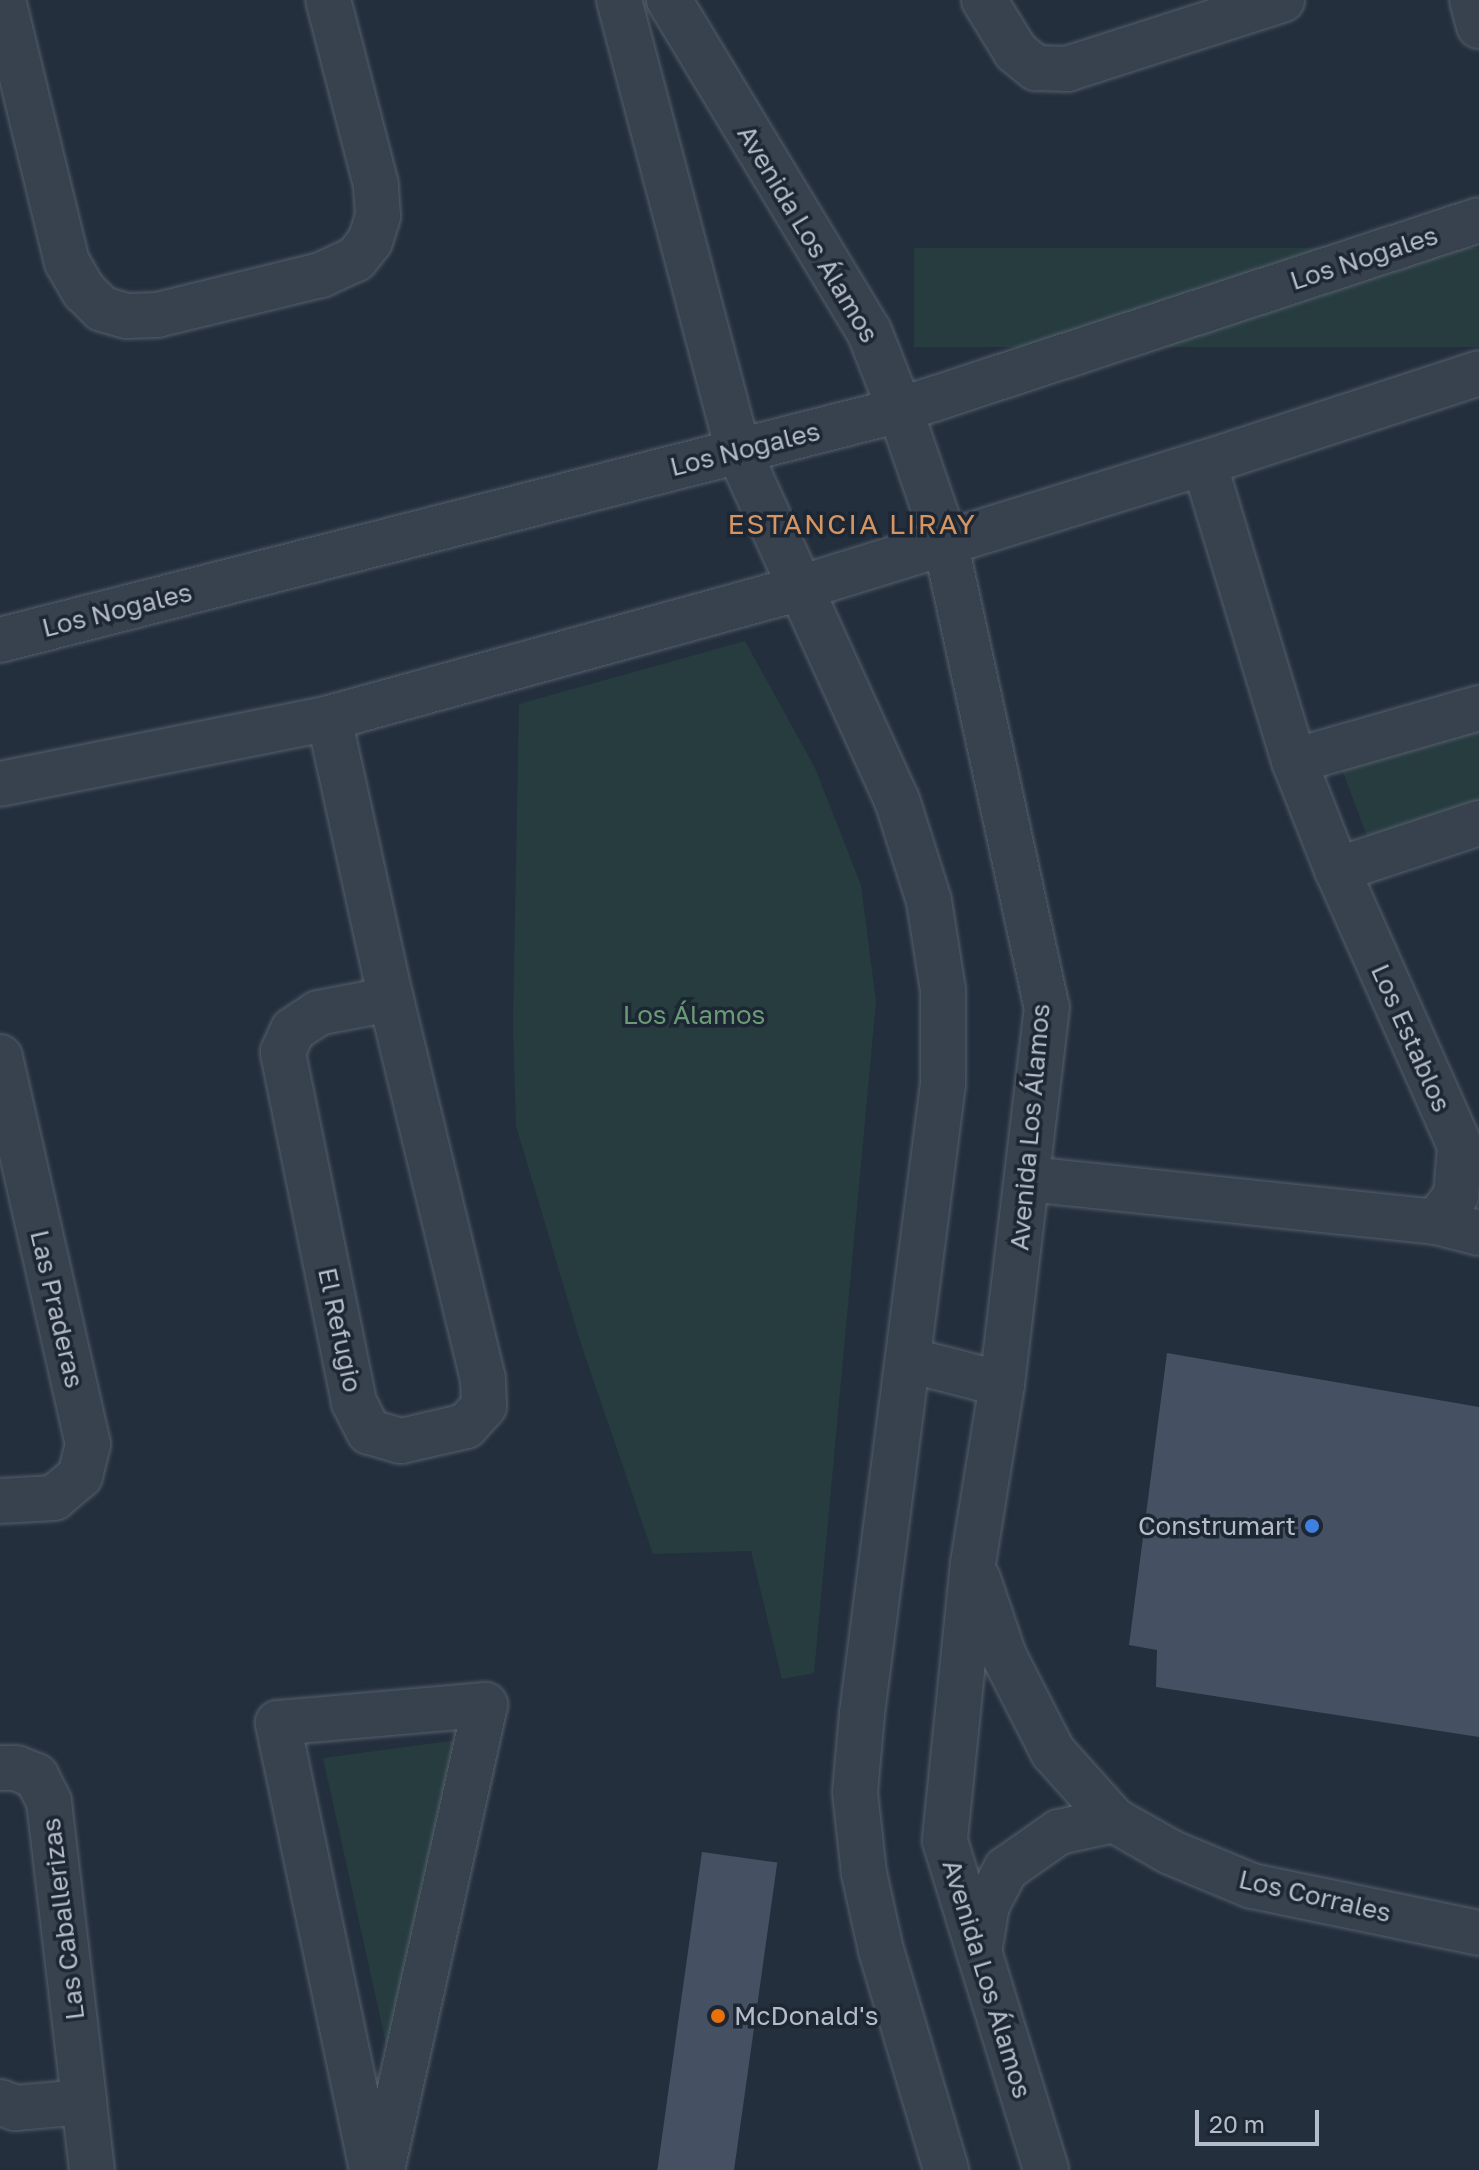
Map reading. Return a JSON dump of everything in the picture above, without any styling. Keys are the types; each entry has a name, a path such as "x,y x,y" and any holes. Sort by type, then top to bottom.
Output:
{"street":[{"path":"3,0 67,262 84,291 102,309 127,316 157,315 321,275 356,259 370,241 378,216 376,185 328,0"},
{"path":"619,0 738,450 803,587 897,800 929,901 943,990 943,1084 862,1714 855,1792 864,1873 881,1950 946,2170"},
{"name":"Avenida Los Álamos","path":"669,0 869,331 900,410 945,541 1047,1007 1002,1384 973,1563 945,1841 1046,2170"},
{"path":"984,0 1016,52 1036,68 1067,69 1282,0"},
{"path":"1472,0 1479,26"},
{"name":"Los Nogales","path":"0,640 900,410 1479,220"},
{"path":"0,784 329,718 803,587 1204,463 1479,373"},
{"name":"Los Establos","path":"1204,463 1294,761 1337,870 1469,1146 1456,1195 1436,1222"},
{"path":"1294,761 1479,708"},
{"name":"El Refugio","path":"329,718 391,999 483,1379 484,1406 466,1426 401,1441 369,1432 354,1402 283,1052 293,1030 318,1013 391,999"},
{"path":"1337,870 1479,823"},
{"name":"Las Praderas","path":"0,1057 88,1444 80,1476 54,1498 0,1501"},
{"path":"1028,1179 1436,1222 1479,1233"},
{"path":"909,1360 1002,1384"},
{"name":"Los Corrales","path":"973,1563 1004,1656 1053,1752 1114,1820 1170,1852 1252,1886 1479,1933"},
{"path":"372,2170 278,1723 485,1705 382,2170"},
{"name":"Las Caballerizas","path":"0,1768 16,1768 36,1776 49,1802 92,2170"},
{"path":"979,1953 987,1905 1006,1869 1059,1832 1114,1820"},
{"path":"0,2102 15,2108 84,2102"}],"green space":[{"path":"914,248 1479,248 1479,347 914,347"},
{"name":"Los Álamos","path":"745,641 815,768 861,885 876,1002 814,1673 782,1679 751,1551 653,1554 581,1344 516,1126 513,1025 519,704"},
{"path":"1479,727 1479,805 1368,839 1340,764"},
{"path":"465,1739 392,2071 323,1758"}],"building":[{"name":"Construmart","path":"1167,1353 1479,1407 1479,1737 1156,1687 1157,1650 1129,1645"},
{"name":"McDonald's","path":"702,1852 777,1863 734,2170 657,2170"}],"place":[{"name":"Construmart","path":"1312,1526"},
{"name":"McDonald's","path":"718,2016"}],"district":[{"name":"ESTANCIA LIRAY","path":"852,524"}]}
